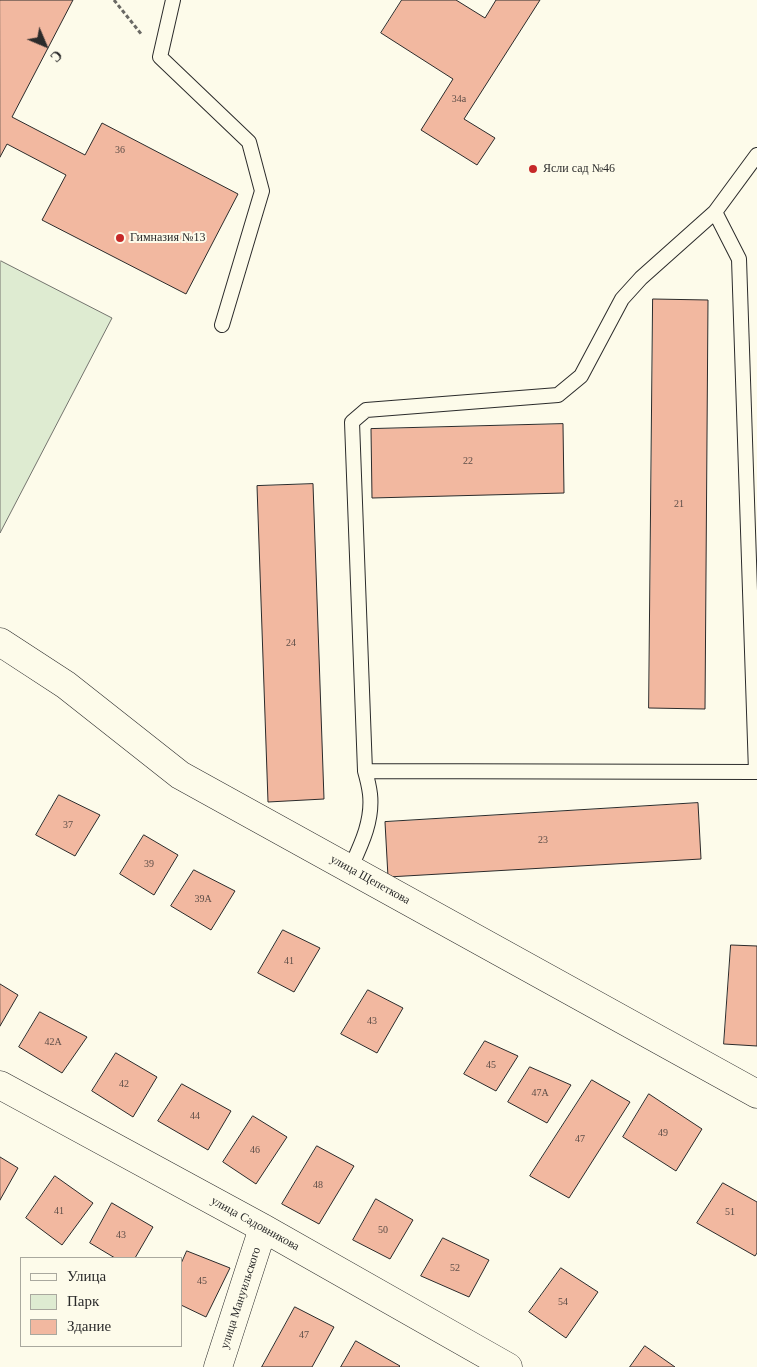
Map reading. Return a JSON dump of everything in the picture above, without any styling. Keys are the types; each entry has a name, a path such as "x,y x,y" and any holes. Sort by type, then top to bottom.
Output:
{"street":[{"name":"улица Щепеткова","path":"0,642 66,685 180,775 757,1094"},
{"name":"улица Садовникова","path":"0,1085 264,1228 508,1367"},
{"name":"улица Мануильского","path":"218,1367 264,1228"}],"lane":[{"path":"173,0 160,57 249,142 262,191 222,325"},
{"path":"350,869 364,838 370,816 370,796 366,771 352,422 366,410 558,396 581,376 622,299 641,278 715,212 757,155"},
{"path":"366,771 756,772 739,259 715,212"}],"path":[{"path":"114,0 160,57"}],"green space":[{"path":"0,262 112,318 0,533"}],"building":[{"path":"0,0 73,0 12,117 85,155 102,123 238,194 186,294 42,220 66,175 7,144 0,157"},
{"path":"402,0 456,0 485,18 496,0 540,0 464,119 495,138 477,165 421,130 453,79 381,33"},
{"path":"653,299 708,300 705,709 649,708"},
{"path":"563,424 564,493 372,498 371,429"},
{"path":"313,484 324,799 268,802 257,486"},
{"path":"59,795 100,815 75,856 36,835"},
{"path":"698,803 701,859 388,877 385,822"},
{"path":"144,835 178,855 154,895 120,874"},
{"path":"194,870 235,891 211,930 171,906"},
{"path":"283,930 320,948 294,992 258,973"},
{"path":"731,945 757,946 757,1046 724,1044"},
{"path":"0,984 18,995 0,1026"},
{"path":"368,990 403,1008 377,1053 341,1034"},
{"path":"40,1012 87,1037 62,1073 19,1047"},
{"path":"485,1041 518,1056 496,1091 464,1074"},
{"path":"116,1053 157,1077 133,1117 92,1091"},
{"path":"530,1067 571,1085 547,1123 508,1102"},
{"path":"592,1080 630,1102 569,1198 530,1176"},
{"path":"182,1084 231,1111 208,1150 158,1121"},
{"path":"649,1094 702,1129 676,1171 623,1137"},
{"path":"253,1116 287,1137 256,1184 223,1162"},
{"path":"317,1146 354,1166 319,1224 282,1204"},
{"path":"0,1157 18,1168 0,1200"},
{"path":"55,1176 93,1203 62,1245 26,1218"},
{"path":"723,1183 757,1202 757,1253 755,1256 697,1223"},
{"path":"376,1199 413,1220 390,1259 353,1240"},
{"path":"112,1203 153,1227 136,1257 113,1257 90,1243"},
{"path":"443,1238 489,1260 469,1297 421,1276"},
{"path":"187,1251 230,1268 206,1317 182,1305 182,1262"},
{"path":"561,1268 598,1292 566,1338 529,1312"},
{"path":"295,1307 334,1327 312,1367 262,1367"},
{"path":"356,1341 400,1366 341,1367"},
{"path":"645,1346 675,1367 630,1367"}],"place":[{"name":"Ясли сад №46","path":"533,169"},
{"name":"Гимназия №13","path":"120,238"}]}
